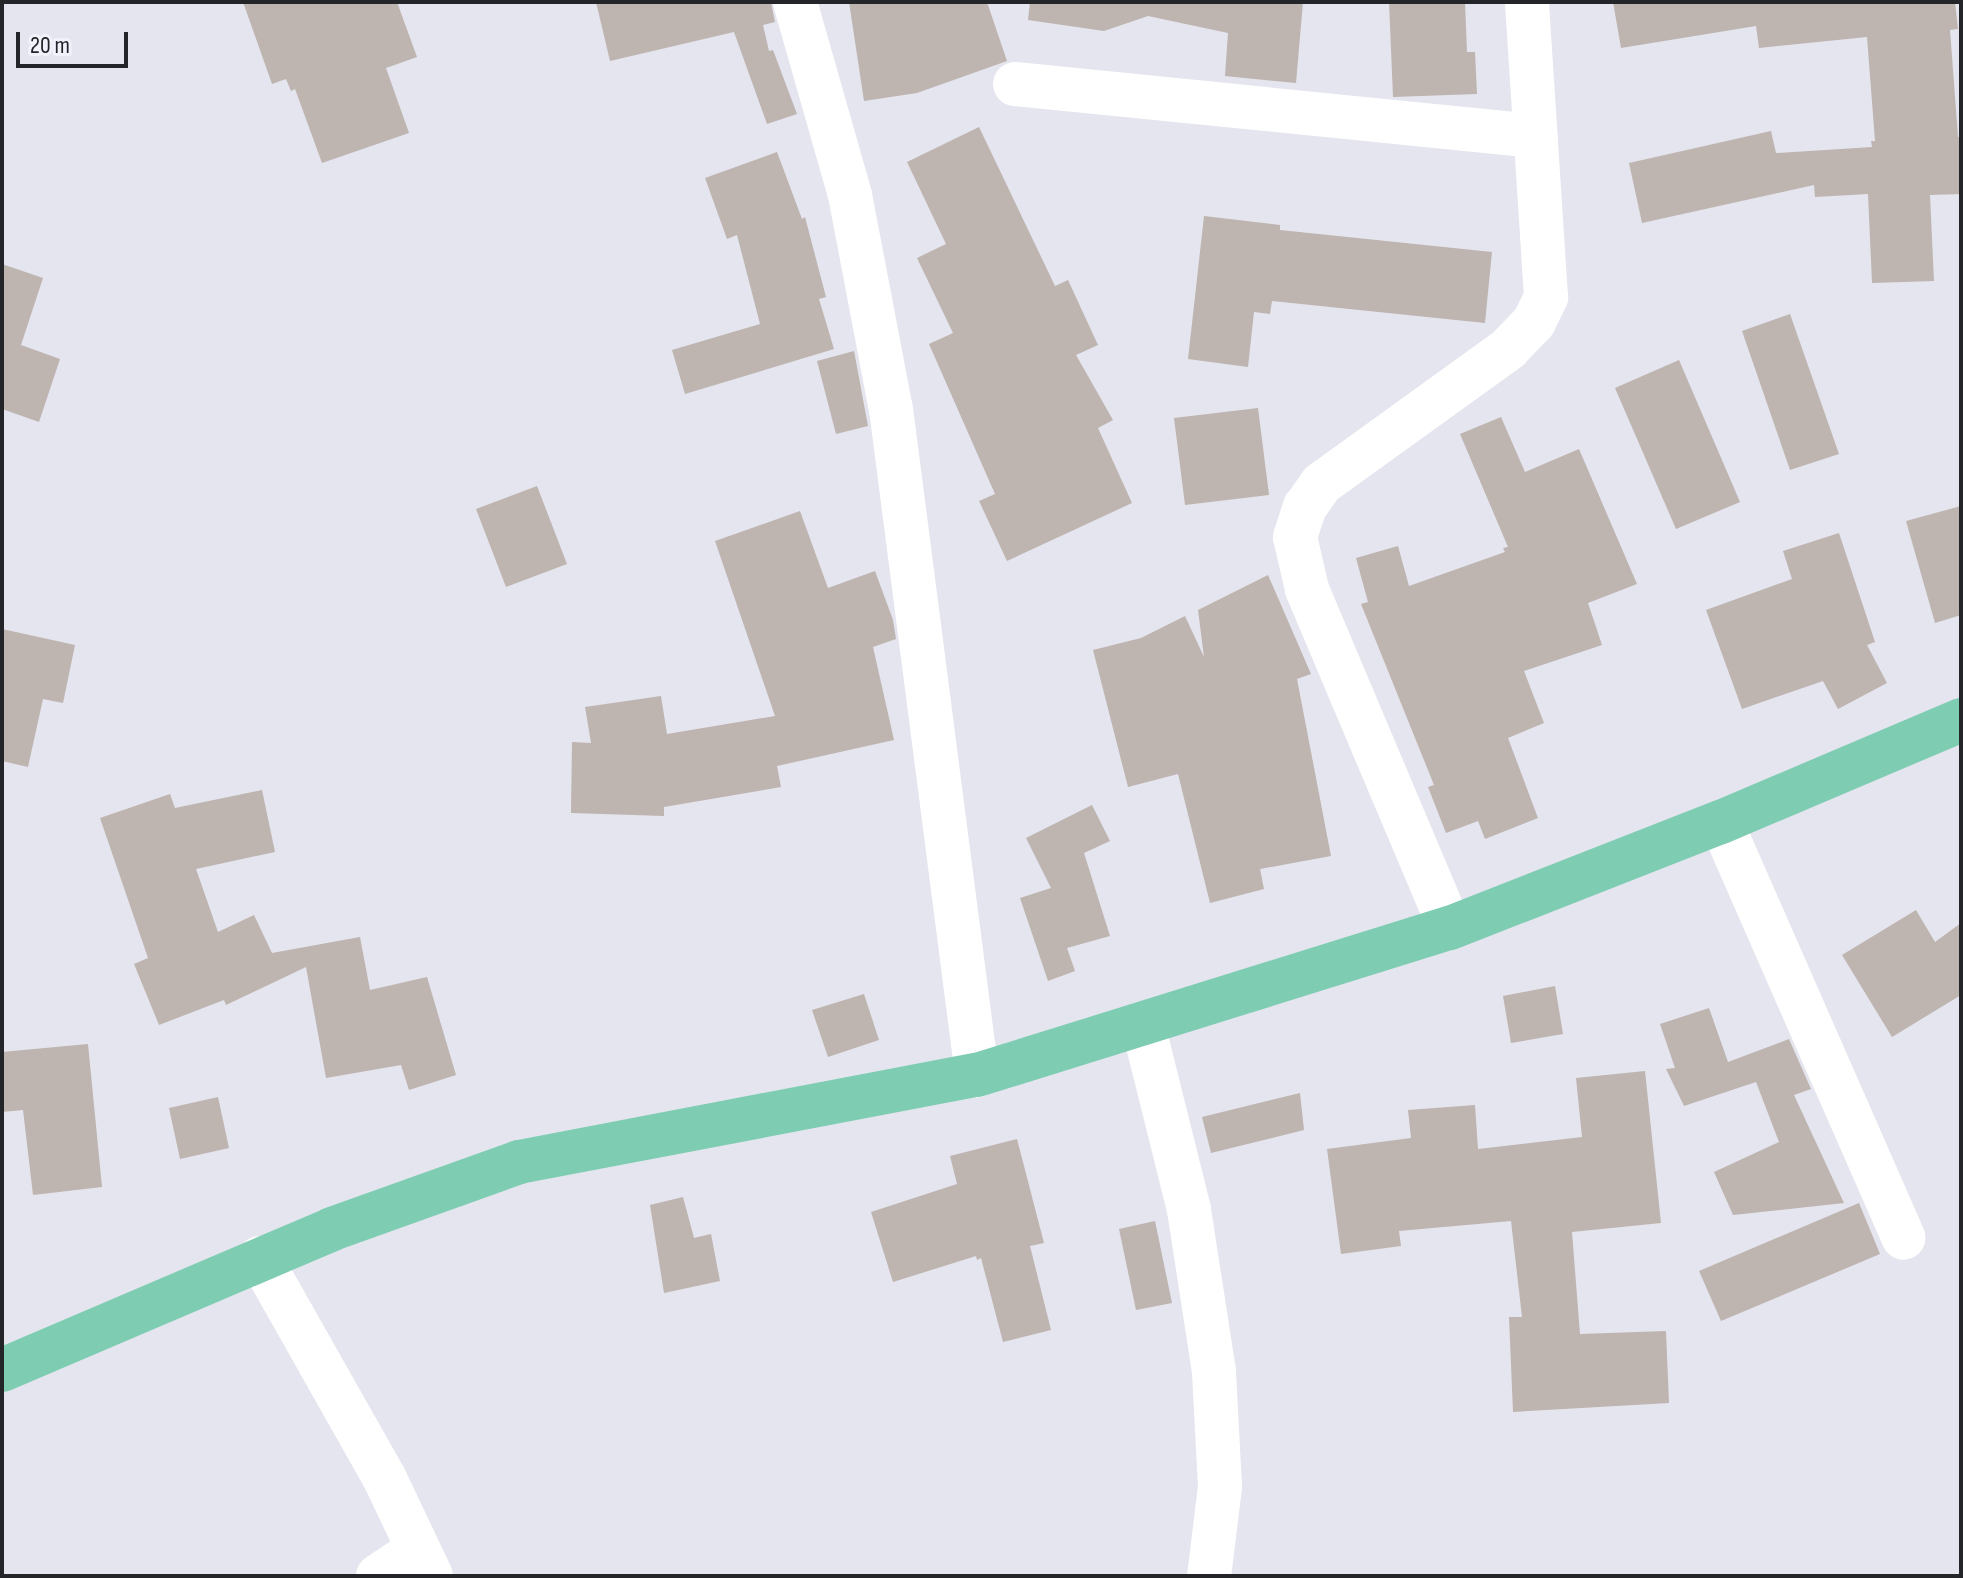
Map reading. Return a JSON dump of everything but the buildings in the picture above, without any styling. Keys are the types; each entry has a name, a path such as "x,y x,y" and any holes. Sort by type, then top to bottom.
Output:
{"main road":[{"path":"2,1370 260,1258 519,1162 977,1075 1450,928 1721,822 1961,720"}],"street":[{"path":"795,2 850,195 891,409 977,1075"},
{"path":"1450,928 1307,589 1295,537 1305,507 1321,484 1508,349 1534,322 1546,297 1527,2"},
{"path":"1015,84 1535,136"},
{"path":"1721,822 1904,1238"},
{"path":"1143,1025 1189,1210 1214,1372 1220,1487 1209,1576"},
{"path":"260,1258 385,1479 424,1563 378,1576"}]}
